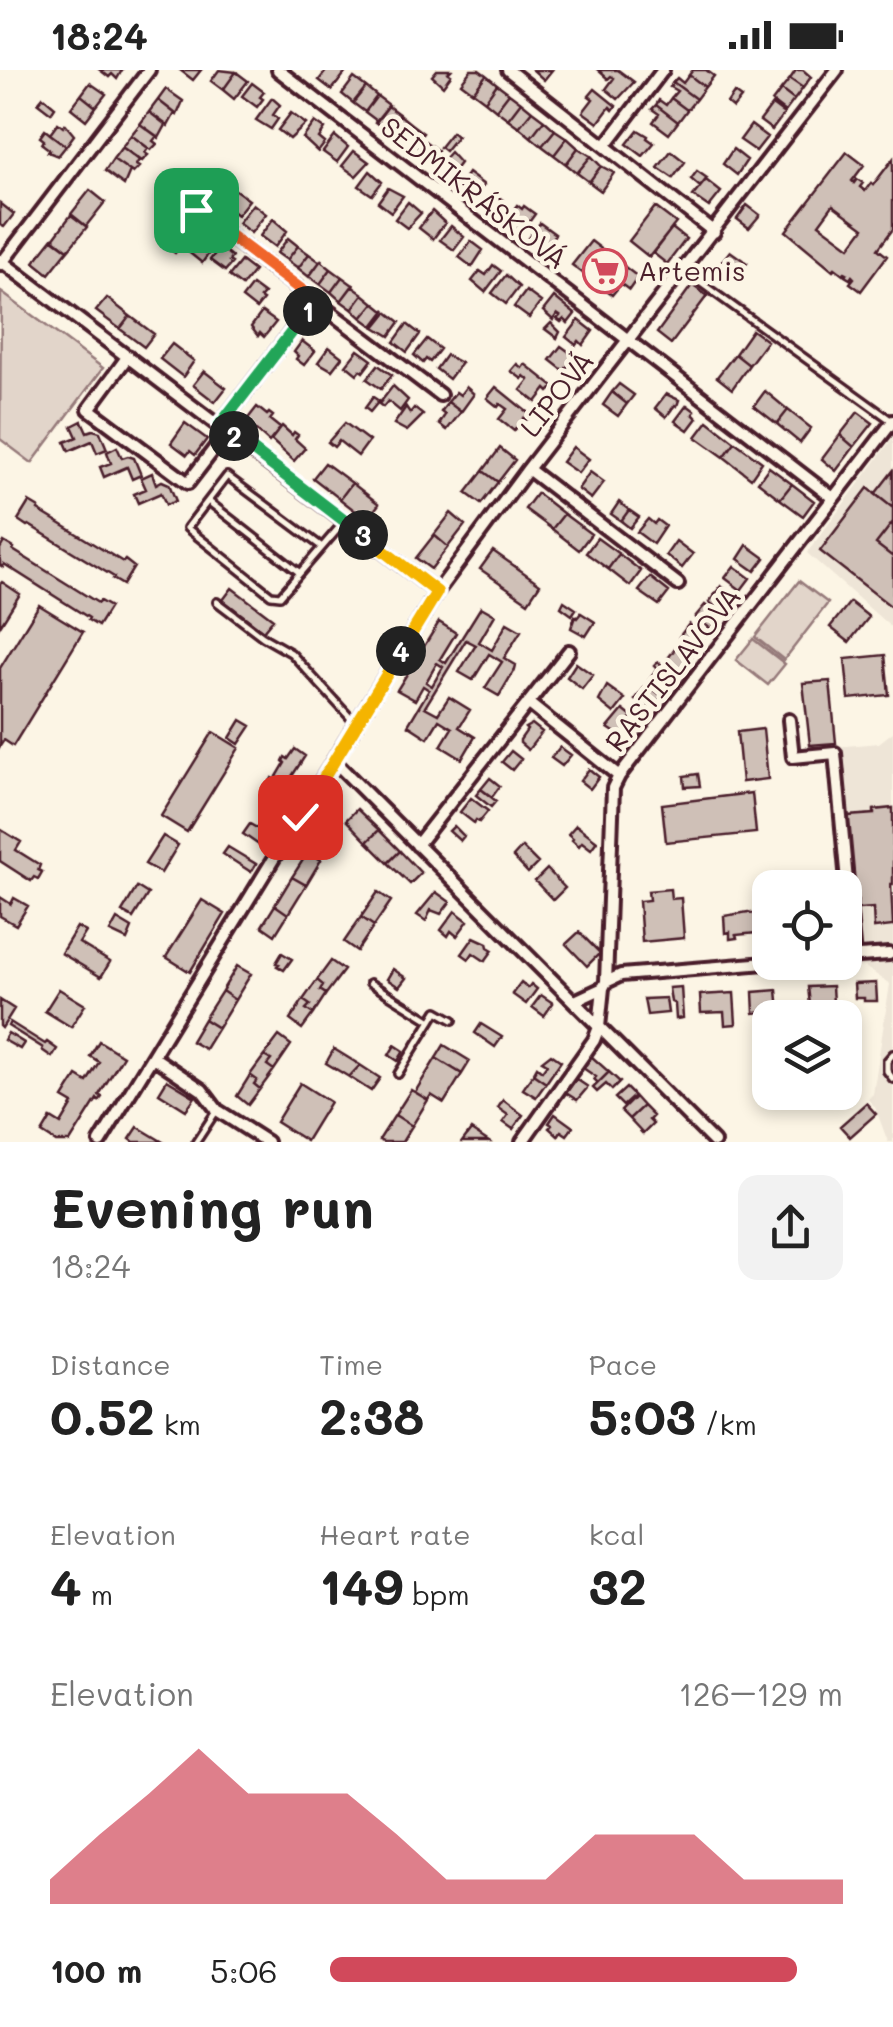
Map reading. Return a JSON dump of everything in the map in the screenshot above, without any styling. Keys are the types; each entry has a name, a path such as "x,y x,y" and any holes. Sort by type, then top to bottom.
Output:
{"street":[{"path":"149,70 1,262 437,592"},
{"name":"SEDMIKRÁSKOVÁ","path":"278,70 833,498"},
{"path":"510,70 714,232"},
{"path":"605,146 663,70"},
{"name":"LIPOVÁ","path":"100,1142 437,592 838,70"},
{"path":"196,210 440,395"},
{"path":"128,356 89,409 188,483 316,301"},
{"name":"RASTISLAVOVA","path":"600,1026 612,788 893,421"},
{"path":"528,469 678,584"},
{"path":"417,845 569,651"},
{"path":"528,703 619,776"},
{"path":"789,720 794,757 835,752 844,870"},
{"path":"334,761 714,1142"},
{"path":"862,956 889,954"},
{"path":"575,1001 621,975 752,964"},
{"path":"522,1142 600,1026"},
{"path":"152,1056 202,1090 216,1110 267,1142"}],"lane":[{"path":"684,270 893,421"},
{"path":"322,547 227,476 187,528 271,595 280,596 300,573 322,547 344,521"},
{"path":"208,502 300,573"},
{"path":"217,602 290,653 356,724"},
{"path":"370,982 431,1021"},
{"path":"398,1074 437,1011 453,1020"},
{"path":"893,1054 887,1060 887,1071 893,1079"},
{"path":"196,1142 216,1110"}],"shaded area":[{"path":"1,292 103,368 32,463 0,439"},
{"path":"893,438 893,629 807,553"},
{"path":"799,581 828,603 784,660 755,637"},
{"path":"753,639 785,664 768,685 736,660"},
{"path":"893,732 893,1142 888,1142 868,1099 873,1094 890,984 862,967 862,870 846,870 835,747 879,743"}],"building":[{"path":"100,70 122,70 117,79"},
{"path":"180,70 201,70 193,80"},
{"path":"219,70 236,72 223,90 211,81"},
{"path":"327,70 346,72 332,90 319,80"},
{"path":"437,70 451,70 443,86 432,76"},
{"path":"471,70 486,75 473,92 461,83"},
{"path":"533,70 552,70 544,80"},
{"path":"598,70 618,70 634,82 618,99 606,89 614,78 608,79"},
{"path":"693,70 706,70 714,76 705,87 689,75"},
{"path":"796,70 811,77 803,88 790,79"},
{"path":"236,72 248,81 234,99 223,90"},
{"path":"486,75 497,84 485,101 473,92"},
{"path":"689,75 705,87 696,99 673,82 677,78 683,83"},
{"path":"354,78 366,87 353,103 342,94"},
{"path":"790,79 803,88 794,100 781,90"},
{"path":"673,82 696,99 687,110 671,98 677,91 670,87"},
{"path":"90,83 106,94 96,107 81,95"},
{"path":"252,83 264,92 257,107 242,96"},
{"path":"497,84 509,93 496,110 485,101"},
{"path":"366,87 377,96 365,112 353,103"},
{"path":"166,89 183,101 177,115 158,100"},
{"path":"595,89 616,106 613,110 610,107 598,123 583,112"},
{"path":"781,90 794,100 785,112 772,102"},
{"path":"509,93 521,102 508,119 496,110"},
{"path":"734,93 741,98 733,108 727,103"},
{"path":"81,95 96,107 86,120 71,108"},
{"path":"377,96 389,105 377,121 365,112"},
{"path":"43,97 55,107 51,113 38,103"},
{"path":"272,98 280,105 273,115 278,119 271,129 256,120"},
{"path":"671,98 687,110 678,122 656,105 659,100 666,105"},
{"path":"158,100 175,113 168,126 149,112"},
{"path":"521,102 532,111 519,127 508,119"},
{"path":"656,105 678,122 669,134 653,122 659,114 652,109"},
{"path":"772,105 784,114 772,130 760,121"},
{"path":"388,106 400,115 387,131 375,122"},
{"path":"532,111 544,120 531,137 519,127"},
{"path":"149,112 166,125 159,138 140,124"},
{"path":"291,113 306,124 290,139 278,130"},
{"path":"400,115 411,124 399,140 387,131"},
{"path":"544,120 555,130 542,146 531,137"},
{"path":"315,122 325,129 319,138 325,143 318,152 303,138"},
{"path":"58,123 63,127 65,124 74,135 66,146 50,134"},
{"path":"140,124 157,136 153,141 157,144 151,150 131,135"},
{"path":"411,124 423,133 410,149 399,140"},
{"path":"751,125 767,137 756,151 740,140"},
{"path":"45,130 66,146 58,156 42,144 44,140 40,137"},
{"path":"555,130 567,138 554,155 542,146"},
{"path":"638,130 654,143 643,156 627,144"},
{"path":"452,132 457,136 445,151 440,147"},
{"path":"131,135 148,148 142,161 122,147"},
{"path":"335,136 348,147 337,162 323,152"},
{"path":"567,138 578,148 566,164 554,155"},
{"path":"422,139 438,151 428,164 411,151"},
{"path":"122,147 139,160 133,173 113,159"},
{"path":"578,148 591,156 577,173 566,164"},
{"path":"733,149 747,160 737,175 723,164"},
{"path":"354,151 369,162 356,176 342,166"},
{"path":"671,151 685,162 673,178 658,168"},
{"path":"450,152 460,163 448,179 435,169"},
{"path":"847,152 864,165 852,181 863,183 860,187 865,191 893,159 893,229 878,249 887,256 861,291 850,283 852,276 850,279 845,276 847,273 833,270 786,231","holes":["833,205 864,228 850,247 819,224"]},
{"path":"591,156 601,166 589,182 577,173"},
{"path":"113,159 130,171 124,185 105,171"},
{"path":"601,166 614,173 601,191 589,182"},
{"path":"370,171 382,182 372,195 359,186"},
{"path":"697,171 707,178 700,187 691,179"},
{"path":"468,173 484,185 475,197 458,187"},
{"path":"182,176 194,191 186,202 171,191"},
{"path":"221,177 232,185 219,202 208,194 208,188"},
{"path":"706,180 721,192 709,207 693,196"},
{"path":"388,188 403,196 391,212 378,202"},
{"path":"234,189 249,200 237,215 223,204"},
{"path":"90,190 105,202 86,226 71,214"},
{"path":"172,192 186,202 176,214 160,207"},
{"path":"492,192 508,204 498,217 482,205"},
{"path":"408,202 421,213 407,228 395,219"},
{"path":"0,203 14,214 4,227 0,225"},
{"path":"253,204 266,214 251,233 238,223"},
{"path":"517,205 535,214 527,225 523,222 517,233 505,221"},
{"path":"747,205 760,215 749,228 737,219"},
{"path":"655,207 676,223 649,257 629,241"},
{"path":"432,211 445,223 433,239 419,228"},
{"path":"71,215 87,227 68,250 53,239"},
{"path":"273,219 287,231 275,247 260,236"},
{"path":"540,223 555,234 543,250 528,238"},
{"path":"451,226 464,237 454,250 440,240"},
{"path":"672,228 686,239 667,264 653,253"},
{"path":"173,229 187,238 175,253 162,243"},
{"path":"196,237 212,249 202,263 186,250"},
{"path":"53,238 68,250 49,274 34,262"},
{"path":"288,238 298,246 287,260 277,253"},
{"path":"471,241 483,250 472,267 459,257"},
{"name":"Artemis","path":"591,241 638,277 629,290 621,284 612,295 572,265"},
{"path":"298,246 309,254 298,268 287,260"},
{"path":"220,247 232,257 225,271 210,260"},
{"path":"730,251 747,263 739,274 722,261"},
{"path":"309,254 321,260 309,277 298,268"},
{"path":"322,259 331,269 320,284 309,276"},
{"path":"241,261 254,271 242,286 229,276"},
{"path":"493,265 501,271 485,292 472,281 480,271 486,275"},
{"path":"331,269 342,277 331,292 320,284"},
{"path":"506,275 519,287 506,304 492,293"},
{"path":"342,277 353,285 341,301 331,292"},
{"path":"354,284 363,294 352,309 341,301"},
{"path":"252,285 264,294 256,309 242,298"},
{"path":"692,285 707,296 671,344 657,333"},
{"path":"526,291 541,302 529,318 514,307"},
{"path":"363,294 374,303 362,318 352,309"},
{"path":"554,297 575,314 568,323 557,319 557,314 553,320 543,311"},
{"path":"107,298 130,316 120,329 96,311"},
{"path":"374,303 386,309 373,326 362,318"},
{"path":"262,312 276,322 264,337 251,327"},
{"path":"387,312 400,322 390,336 375,327"},
{"path":"130,316 154,334 144,347 120,329"},
{"path":"579,320 593,331 583,345 566,337"},
{"path":"551,323 560,332 557,338 545,329"},
{"path":"407,324 420,334 407,352 394,342"},
{"path":"752,330 767,341 749,365 735,354"},
{"path":"427,339 440,349 430,362 426,359 423,363 414,355"},
{"path":"302,341 315,351 304,365 294,352"},
{"path":"172,344 194,361 183,377 160,359"},
{"path":"561,346 575,356 564,371 550,360"},
{"path":"329,347 342,357 332,370 318,362"},
{"path":"358,350 372,360 357,374 346,365"},
{"path":"735,354 749,365 732,389 717,377"},
{"path":"446,355 461,363 449,379 436,369"},
{"path":"517,364 522,368 525,364 554,387 549,392 546,389 536,402 521,390 529,380 511,371"},
{"path":"378,365 392,375 381,389 367,379"},
{"path":"204,371 226,388 215,402 193,385"},
{"path":"619,384 634,395 627,404 612,392"},
{"path":"393,386 408,400 400,411 388,401 383,407 379,404"},
{"path":"466,387 474,394 461,412 448,402"},
{"path":"496,387 532,416 524,418 514,431 499,419 507,409 487,398"},
{"path":"765,391 788,410 777,424 754,406"},
{"path":"612,392 627,404 618,416 603,405"},
{"path":"666,394 679,400 666,417 655,408"},
{"path":"373,397 379,401 370,412 365,408"},
{"path":"448,402 461,412 447,430 439,424"},
{"path":"687,405 697,418 688,430 675,421"},
{"path":"257,407 282,426 269,442 246,421"},
{"path":"406,407 410,413 414,408 423,415 407,431 394,424"},
{"path":"788,410 811,428 800,443 777,424"},
{"path":"858,412 873,423 854,447 840,435"},
{"path":"82,421 87,432 100,432 107,449 97,453 92,441 69,451 65,442 77,437 72,426"},
{"path":"708,421 735,442 724,457 696,437"},
{"path":"185,423 207,439 195,455 190,451 187,455 171,443"},
{"path":"345,423 369,441 358,456 339,441 334,447 328,442"},
{"path":"282,426 298,435 295,439 305,448 294,461 271,440"},
{"path":"840,435 854,447 836,471 822,459"},
{"path":"735,442 762,462 751,478 724,457"},
{"path":"117,447 122,458 134,458 141,475 132,479 127,467 104,477 100,467 111,463 107,452"},
{"path":"573,447 589,459 578,473 562,462"},
{"path":"500,448 515,460 498,482 483,471"},
{"path":"325,463 352,483 340,499 313,478"},
{"path":"769,467 792,484 780,499 758,482"},
{"path":"483,471 498,482 481,504 466,493"},
{"path":"893,471 893,508 875,494"},
{"path":"590,472 604,482 591,499 578,489"},
{"path":"152,473 156,484 169,484 176,501 166,505 161,493 138,503 134,494 146,489 141,478"},
{"path":"352,483 379,504 367,520 340,499"},
{"path":"792,484 814,501 803,516 780,499"},
{"path":"868,488 893,508 893,522 876,544 893,557 893,608 820,551"},
{"path":"537,493 564,514 552,529 525,509"},
{"path":"29,502 134,567 123,585 18,520"},
{"path":"619,502 629,510 621,521 611,514"},
{"path":"629,510 639,517 630,528 621,521"},
{"path":"451,513 465,525 448,547 434,535"},
{"path":"564,514 591,534 579,550 552,529"},
{"path":"648,519 665,526 653,544 637,532"},
{"path":"893,522 893,557 876,544"},
{"path":"434,535 448,547 431,569 416,558"},
{"path":"597,538 619,554 608,569 586,553"},
{"path":"676,541 693,554 682,568 666,555"},
{"path":"4,542 110,607 98,626 0,565"},
{"path":"747,545 765,558 755,571 738,559"},
{"path":"493,551 540,584 528,602 480,569"},
{"path":"619,554 641,571 630,586 608,569"},
{"path":"734,566 750,578 741,590 725,578"},
{"path":"650,577 669,592 659,605 639,591"},
{"path":"0,584 20,594 0,626"},
{"path":"721,586 735,597 723,613 709,602"},
{"path":"232,588 273,619 263,631 223,600"},
{"path":"564,601 576,609 572,615 561,607"},
{"path":"850,602 869,617 849,642 830,627"},
{"path":"39,605 83,632 13,746 4,740 0,746 0,668"},
{"path":"705,605 720,617 711,629 695,617"},
{"path":"481,607 495,615 479,642 492,650 507,623 521,631 504,658 516,665 499,696 485,688 502,662 489,654 473,680 459,672 476,645 466,640 425,707 438,714 449,697 470,710 459,727 475,737 462,759 441,746 452,728 439,720 428,738 408,725 429,690 423,686 415,700 397,690 439,622 456,633 440,659 446,663","holes":["437,663 443,667 432,686 426,682"]},
{"path":"581,613 595,622 586,636 571,628 575,616"},
{"path":"689,624 705,636 695,649 679,637"},
{"path":"678,645 692,656 678,672 665,662"},
{"path":"885,655 889,695 849,699 845,659"},
{"path":"658,662 675,675 667,685 671,688 667,694 649,680"},
{"path":"576,663 593,675 582,689 567,677"},
{"path":"830,681 836,743 810,745 803,683"},
{"path":"647,684 662,696 649,710 635,700"},
{"path":"607,686 625,699 614,713 599,701"},
{"path":"623,710 632,717 628,722 640,730 628,741 608,728"},
{"path":"241,720 251,726 239,744 230,738"},
{"path":"532,724 542,732 528,750 520,740 525,728"},
{"path":"763,729 768,779 742,782 737,732"},
{"path":"213,732 239,748 187,832 161,816"},
{"path":"560,747 571,755 562,766 551,758"},
{"path":"295,749 305,756 276,801 266,794 270,782 275,780 285,757 288,759"},
{"path":"511,751 521,759 512,770 502,762"},
{"path":"589,769 599,777 590,789 580,781"},
{"path":"698,774 700,786 685,787 684,776"},
{"path":"490,778 500,786 492,797 481,789"},
{"path":"481,789 496,801 491,807 476,795"},
{"path":"752,793 756,833 666,842 662,804"},
{"path":"471,798 488,811 479,822 474,823 460,812"},
{"path":"893,808 893,926 874,928 873,908 862,909 862,870 853,870 848,816 874,814 874,810"},
{"path":"357,809 379,830 367,842 346,820"},
{"path":"250,824 274,838 266,850 243,834"},
{"path":"576,825 597,841 591,849 582,842 579,846 568,834"},
{"path":"454,826 464,836 460,841 449,831"},
{"path":"0,829 21,842 16,850 40,865 38,879 34,877 31,881 0,861"},
{"path":"379,830 400,851 388,863 367,842"},
{"path":"163,836 178,845 161,873 145,864"},
{"path":"228,847 256,864 251,872 223,854"},
{"path":"522,847 538,863 528,873 513,857"},
{"path":"400,851 421,873 410,884 388,863"},
{"path":"308,852 321,860 306,885 292,877"},
{"path":"547,869 565,888 553,900 535,881"},
{"path":"292,877 306,885 288,914 275,905"},
{"path":"137,887 148,894 133,918 122,912"},
{"path":"670,889 671,899 681,898 684,938 642,942 639,901 649,900 648,891"},
{"path":"378,892 391,901 374,926 361,917"},
{"path":"436,892 450,902 441,914 431,910 426,921 417,915"},
{"path":"0,897 11,904 14,898 28,906 16,925 0,916"},
{"path":"202,900 225,914 190,972 166,957"},
{"path":"275,905 288,914 275,935 262,926"},
{"path":"455,911 468,921 457,936 451,931 448,936 441,930"},
{"path":"752,913 752,933 730,939 730,932 725,933 724,916"},
{"path":"361,917 374,926 357,951 344,942"},
{"path":"117,919 132,928 127,940 110,932"},
{"path":"77,927 86,932 79,943 110,962 101,977 61,953"},
{"path":"579,932 600,953 587,966 566,944"},
{"path":"474,937 493,950 485,961 473,953 469,959 462,954"},
{"path":"282,953 292,959 284,970 276,963"},
{"path":"331,961 344,970 326,994 317,980"},
{"path":"237,966 251,974 235,1000 222,991"},
{"path":"393,969 406,978 399,987 387,979"},
{"path":"317,980 326,994 313,1014 303,1000"},
{"path":"521,982 537,989 526,1004 512,994"},
{"path":"876,983 877,1001 855,998 854,984"},
{"path":"832,986 833,1000 809,1000 808,987"},
{"path":"681,987 683,1018 676,1019 669,988"},
{"path":"59,989 85,1005 71,1027 45,1011"},
{"path":"777,990 778,1000 753,1000 753,992"},
{"path":"222,991 235,1000 218,1028 204,1019"},
{"path":"734,993 736,1024 725,1025 724,1012 701,1013 700,995"},
{"path":"541,995 553,1003 544,1016 532,1007"},
{"path":"666,998 668,1013 647,1015 644,999"},
{"path":"0,1000 14,1009 2,1028 0,1026"},
{"path":"303,1000 313,1014 302,1029 290,1020"},
{"path":"204,1019 218,1028 205,1049 191,1041"},
{"path":"10,1022 57,1049 52,1057 8,1026"},
{"path":"481,1024 502,1037 495,1047 475,1033"},
{"path":"8,1033 24,1043 20,1049 4,1040"},
{"path":"279,1036 291,1045 274,1070 267,1065 271,1060 264,1056"},
{"path":"99,1041 123,1056 99,1095 102,1097 70,1142 56,1142 42,1133 51,1118 61,1124 73,1104 63,1098 77,1076 87,1082 99,1062 90,1056"},
{"path":"395,1045 404,1051 398,1061 389,1055"},
{"path":"444,1045 470,1061 462,1074 436,1058"},
{"path":"334,1049 360,1065 349,1077 326,1063"},
{"path":"551,1054 561,1061 546,1083 533,1074 537,1067 542,1071 547,1064 542,1061"},
{"path":"264,1056 271,1060 267,1065 274,1070 260,1089 250,1075"},
{"path":"591,1056 609,1072 598,1083 583,1068"},
{"path":"436,1058 462,1074 444,1103 415,1092"},
{"path":"360,1065 380,1078 371,1091 349,1077"},
{"path":"609,1072 620,1082 612,1090 606,1084 597,1092 593,1088"},
{"path":"533,1074 546,1083 536,1097 523,1089"},
{"path":"250,1075 260,1089 248,1105 237,1096"},
{"path":"576,1079 588,1087 577,1100 566,1093"},
{"path":"167,1080 195,1097 186,1110 159,1093"},
{"path":"300,1083 330,1102 306,1141 276,1122"},
{"path":"626,1088 634,1096 623,1106 615,1098"},
{"path":"411,1090 428,1100 412,1126 395,1115"},
{"path":"635,1097 643,1106 629,1119 621,1111"},
{"path":"503,1100 523,1115 513,1129 503,1122 508,1115 498,1108"},
{"path":"866,1103 876,1114 850,1137 840,1126"},
{"path":"643,1106 653,1116 649,1120 653,1124 643,1134 629,1119"},
{"path":"555,1114 573,1127 567,1135 561,1131 558,1136 549,1128"},
{"path":"395,1115 412,1126 402,1142 379,1140"},
{"path":"138,1127 163,1142 134,1142 130,1139"},
{"path":"471,1130 489,1142 462,1142"}],"place":[{"name":"Artemis","path":"605,271"}],"route":[{"path":"196,210 316,301 220,425 437,592 300,817"}]}
